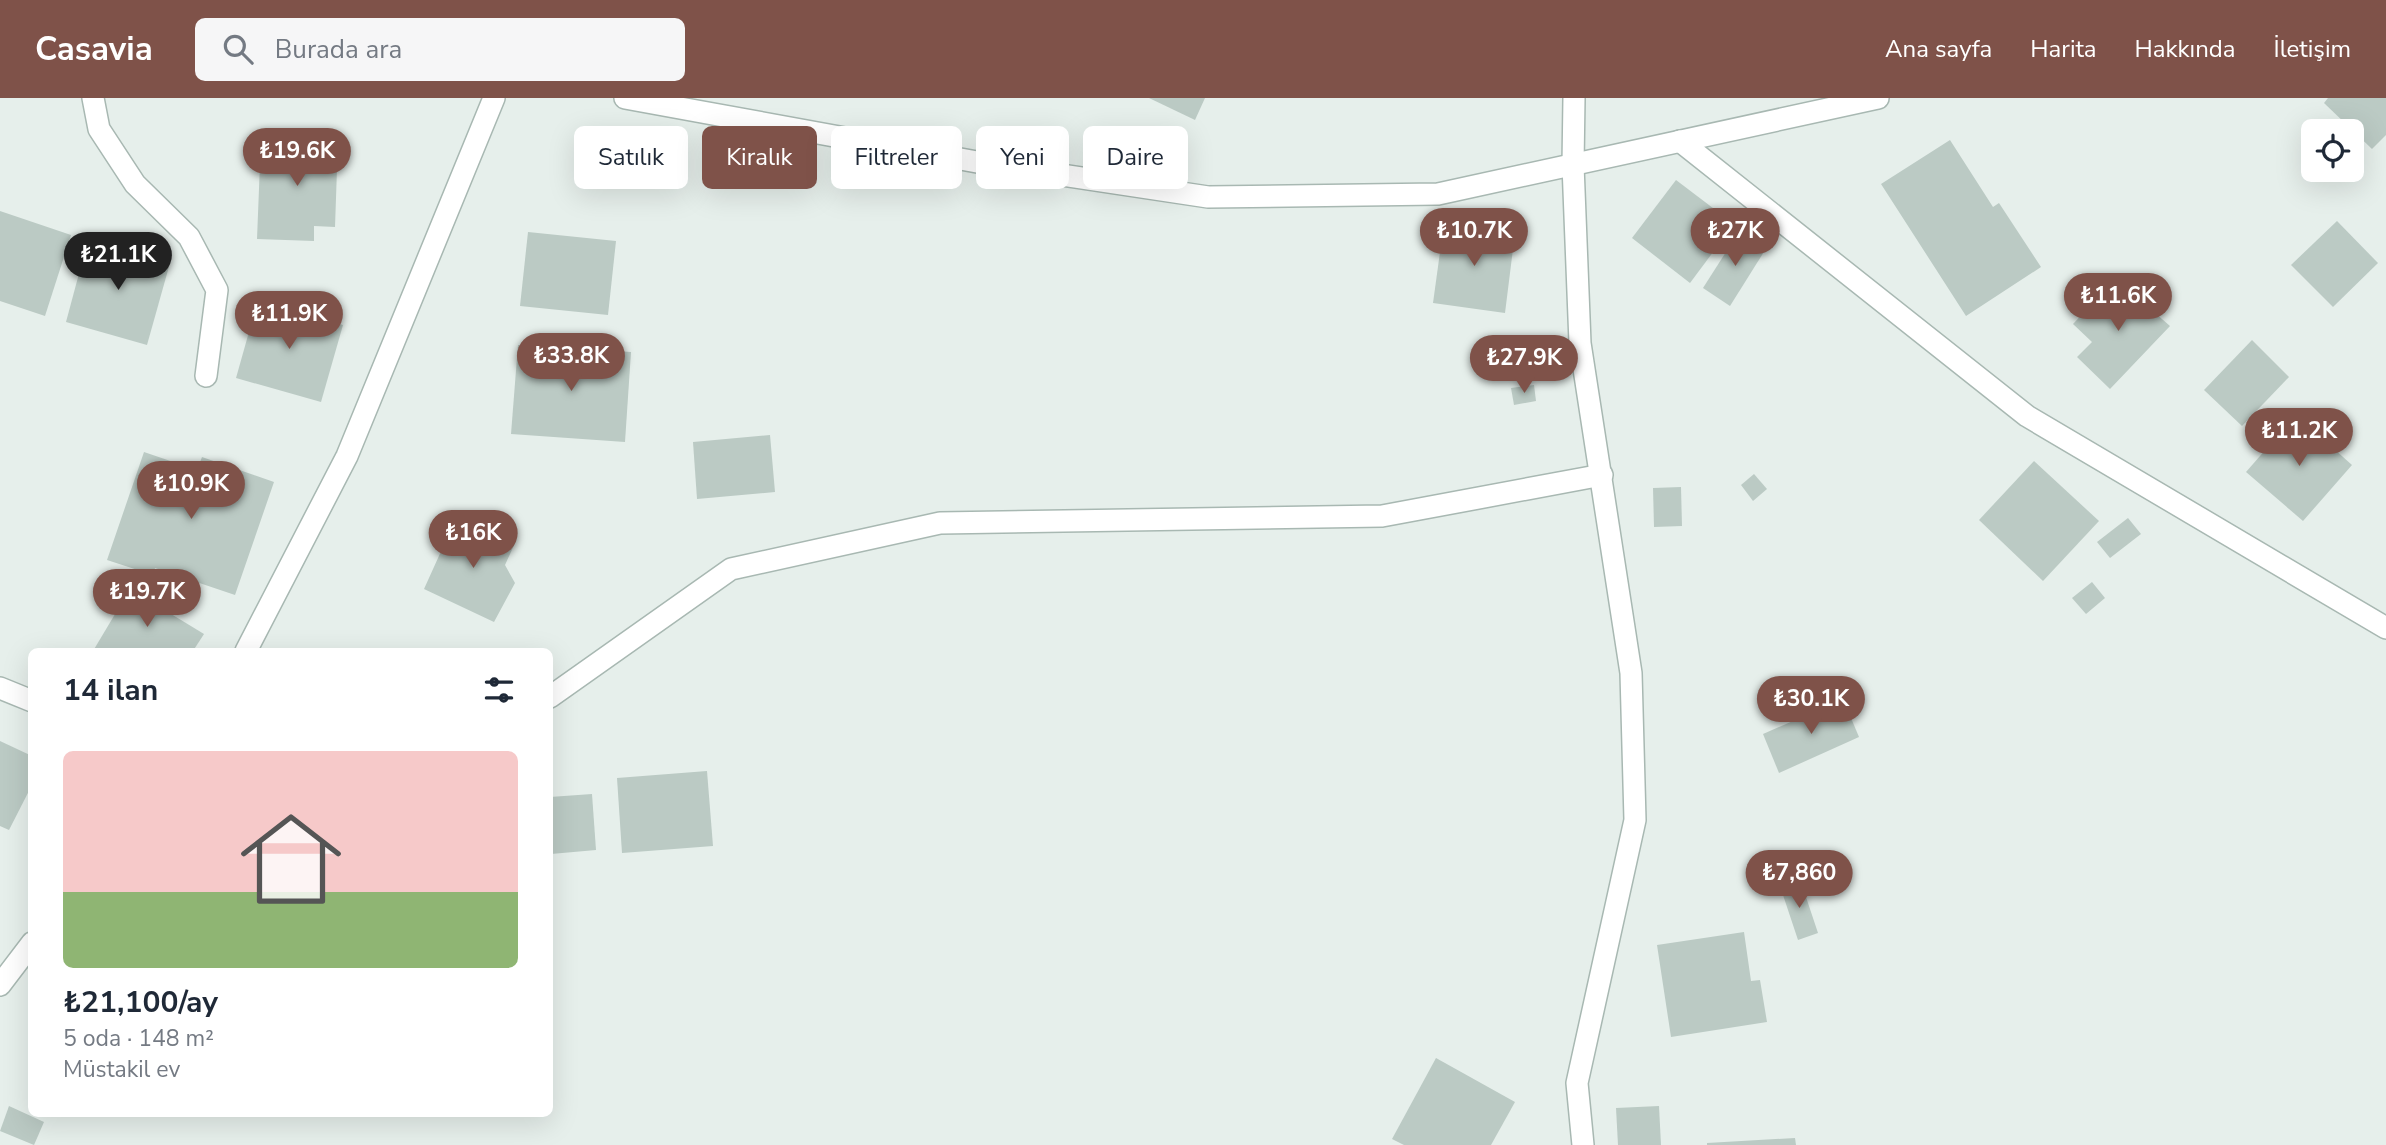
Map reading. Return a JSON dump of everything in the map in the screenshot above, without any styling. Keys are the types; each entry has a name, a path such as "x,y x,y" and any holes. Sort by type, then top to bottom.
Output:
{"street":[{"path":"93,98 99,129 135,184 189,237 217,290 206,376"},
{"path":"248,648 346,456 494,98"},
{"path":"625,98 988,164 1208,197 1438,194 1878,98"},
{"path":"1574,98 1573,165 1580,343 1631,673 1635,820 1577,1083 1583,1145"},
{"path":"1680,141 2027,416 2386,628"},
{"path":"553,696 731,569 940,523 1382,516 1602,475"},
{"path":"0,688 28,699"},
{"path":"0,985 28,948"}],"building":[{"path":"1149,98 1205,98 1195,120"},
{"path":"2328,98 2386,98 2386,135 2372,149 2364,141 2364,119 2341,119 2324,103"},
{"path":"261,138 338,140 335,227 314,226 314,241 257,239"},
{"path":"1950,140 1993,207 1999,203 2041,267 1966,316 1881,184"},
{"path":"1676,180 1734,224 1690,283 1632,238"},
{"path":"0,211 71,235 45,316 0,301"},
{"path":"2337,221 2378,263 2333,307 2291,265"},
{"path":"1444,223 1515,233 1505,313 1433,303"},
{"path":"1740,230 1767,247 1730,306 1703,288"},
{"path":"528,232 616,241 608,315 520,306"},
{"path":"88,240 170,263 147,345 66,322"},
{"path":"2116,279 2170,326 2110,389 2077,357 2092,342 2073,324"},
{"path":"258,300 343,325 321,402 236,378"},
{"path":"2252,340 2289,377 2242,426 2204,390"},
{"path":"518,345 631,352 625,442 511,434"},
{"path":"1534,385 1536,401 1514,405 1511,388"},
{"path":"2296,415 2352,465 2303,521 2246,472"},
{"path":"770,435 775,492 697,499 693,442"},
{"path":"144,452 197,470 202,457 274,482 235,595 155,568 153,575 107,560"},
{"path":"2034,461 2099,521 2043,581 1979,520"},
{"path":"1754,474 1767,489 1753,501 1741,485"},
{"path":"1681,487 1682,526 1654,527 1653,488"},
{"path":"457,516 515,543 505,565 515,583 494,622 424,589"},
{"path":"2128,518 2141,534 2110,558 2097,542"},
{"path":"2092,582 2105,598 2086,614 2072,598"},
{"path":"130,589 204,634 195,648 95,648"},
{"path":"1843,699 1859,737 1779,773 1763,734"},
{"path":"0,741 28,754 28,793 9,830 0,826"},
{"path":"707,771 713,846 622,853 617,778"},
{"path":"592,794 596,850 553,854 553,797"},
{"path":"1800,879 1818,933 1798,940 1780,886"},
{"path":"1744,932 1751,981 1760,980 1767,1022 1671,1037 1657,945"},
{"path":"1436,1058 1515,1102 1491,1145 1404,1145 1392,1139"},
{"path":"9,1106 28,1117 44,1122 34,1145 0,1131"},
{"path":"1659,1106 1661,1145 1618,1145 1616,1108"},
{"path":"1795,1138 1796,1145 1707,1145 1707,1143"}]}
